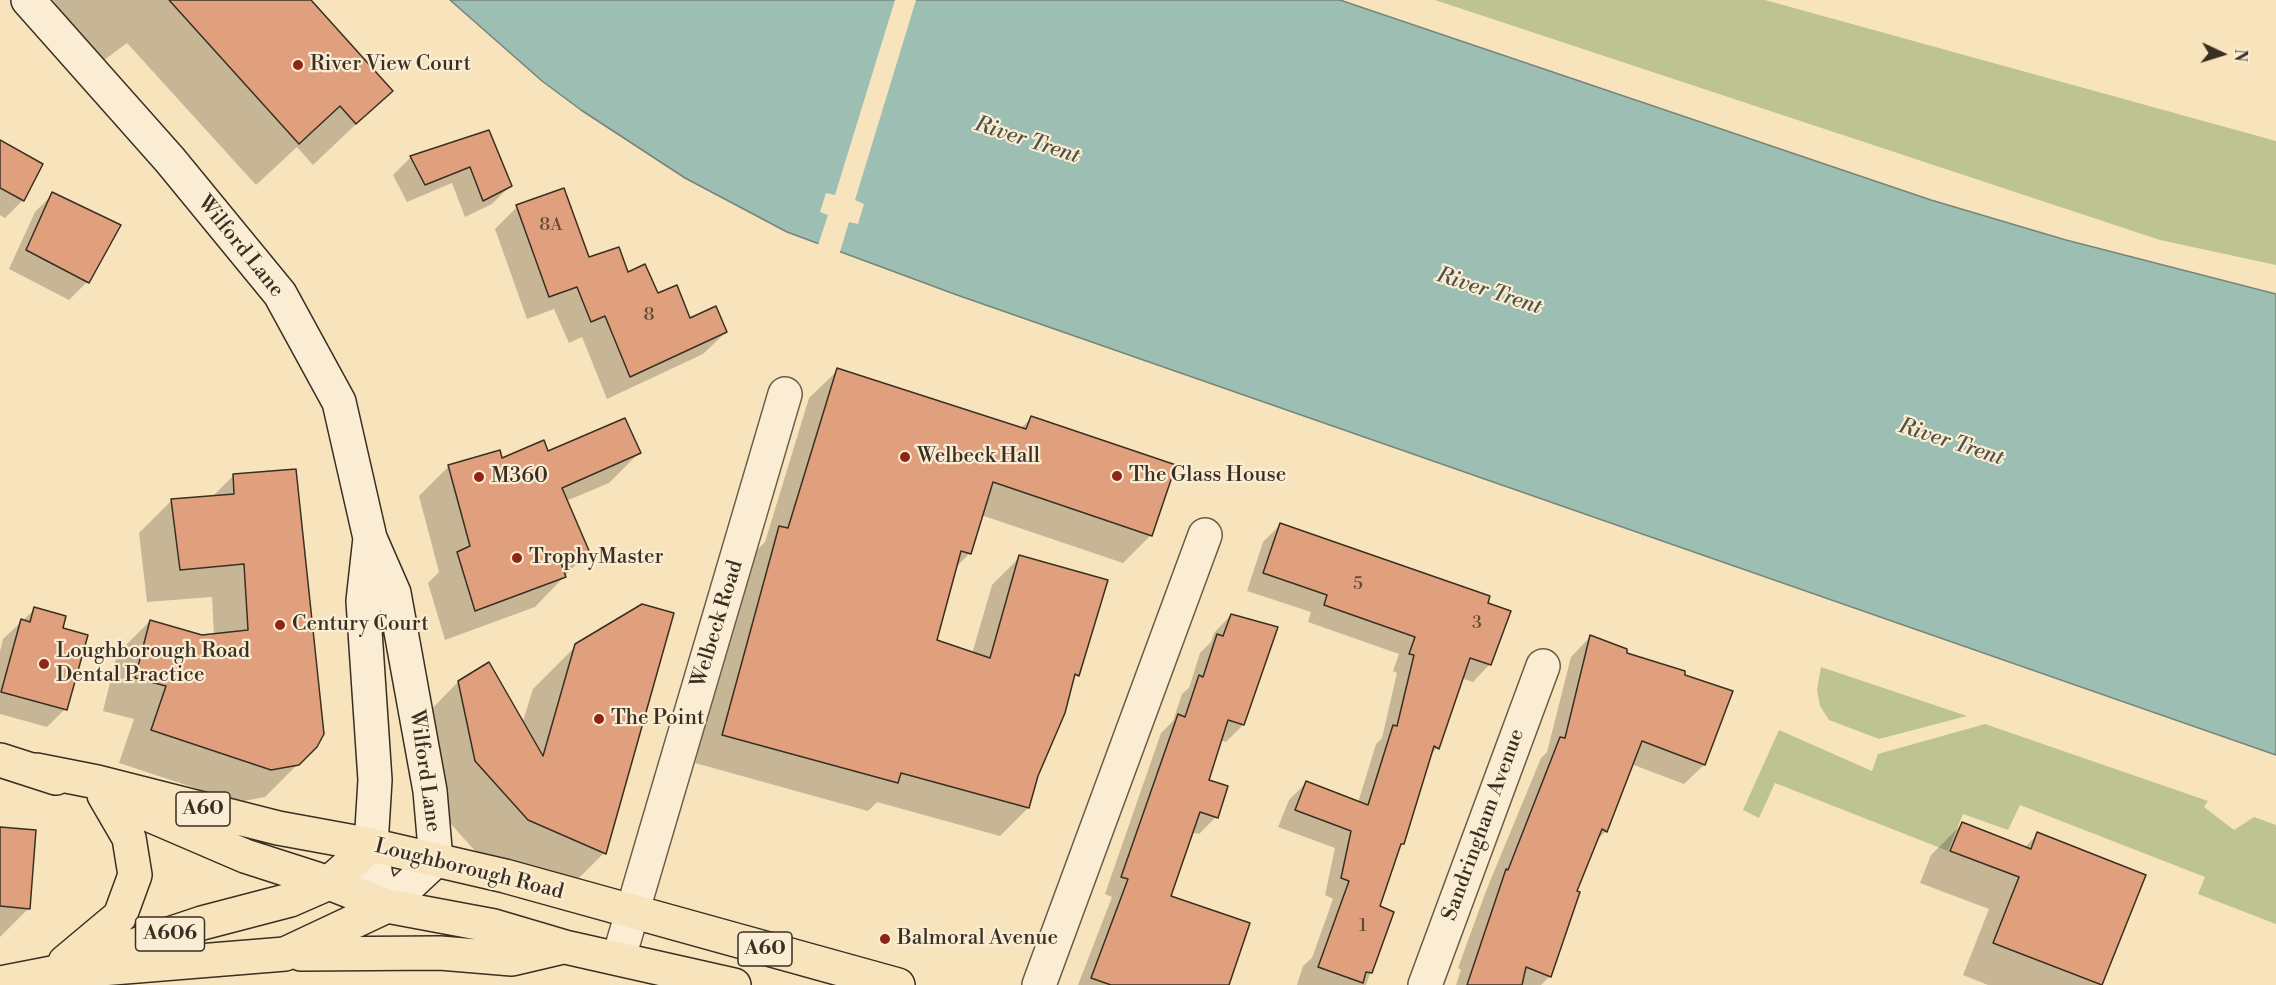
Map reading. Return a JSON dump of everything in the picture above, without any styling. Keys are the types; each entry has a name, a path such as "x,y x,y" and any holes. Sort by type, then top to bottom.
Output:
{"main road":[{"name":"Wilford Lane","path":"28,0 170,160 280,294 339,402 370,538 394,592 430,791 436,860 387,906 376,877 371,845 375,780 363,601 370,538"},
{"name":"Welbeck Road","path":"619,957 785,394"},
{"path":"1039,985 1205,536"},
{"name":"Sandringham Avenue","path":"1425,985 1543,666"},
{"name":"Loughborough Road","path":"0,760 104,795 245,856 328,883 387,906 495,926 565,947 619,957 734,985"},
{"name":"Loughborough Road","path":"36,771 98,782 278,828 371,845 505,876 898,985"},
{"path":"52,973 120,916 135,875 129,838 104,795"},
{"name":"A606","path":"52,973 202,923 290,900 328,883 371,845"},
{"name":"A606","path":"0,983 52,973 285,954 387,906"},
{"name":"Loughborough Road","path":"285,954 440,952 512,959 565,947"}],"green space":[{"path":"1435,0 1765,0 2276,141 2276,265 2160,240"},
{"path":"1821,667 1967,716 1879,739 1829,720 1820,706 1817,690"},
{"path":"1985,724 2208,801 2204,807 2234,830 2254,817 2276,825 2276,924 2198,894 2205,877 2020,805 2008,830 1963,814 1948,851 1775,783 1759,818 1743,810 1779,730 1872,771 1878,754"}],"water":[{"name":"River Trent","path":"450,0 1340,0 1931,200 2066,240 2276,294 2276,755 957,295 787,232 685,178 581,110 542,81"}],"pier":[{"path":"895,0 916,0 855,200 864,204 858,224 849,222 839,255 817,248 828,215 820,212 826,193 835,195"}],"building":[{"name":"River View Court","path":"169,0 311,0 393,91 356,124 340,106 299,144"},
{"path":"489,130 512,186 483,201 470,167 425,185 410,156"},
{"path":"0,140 43,164 24,201 0,188"},
{"path":"564,188 589,257 619,247 628,272 645,264 658,293 677,285 690,318 716,306 727,332 630,377 605,316 591,322 577,287 549,297 516,205"},
{"path":"52,192 121,225 89,283 26,250"},
{"path":"837,368 1026,429 1031,416 1176,465 1152,536 993,482 971,554 961,551 937,640 990,658 1019,555 1108,580 1079,676 1075,674 1065,713 1038,776 1029,808 901,773 898,783 722,735 779,526 788,528"},
{"path":"625,418 641,453 562,488 590,553 561,563 566,577 475,611 457,552 470,546 448,465 500,450 502,458 544,440 548,451"},
{"name":"Century Court","path":"296,469 324,734 317,747 299,765 271,770 151,730 166,686 135,678 150,620 202,635 248,630 244,564 180,570 171,499 234,494 233,474"},
{"path":"1280,523 1490,596 1488,603 1511,611 1491,665 1470,658 1439,749 1434,746 1404,844 1401,844 1380,906 1394,912 1372,973 1366,972 1363,983 1318,967 1349,881 1341,878 1351,831 1295,810 1306,781 1368,805 1393,725 1397,726 1414,655 1409,654 1415,637 1324,605 1327,595 1263,573"},
{"name":"The Point","path":"642,604 674,613 606,854 528,820 475,761 458,681 489,662 543,756 575,644"},
{"name":"Loughborough Road Dental Practice","path":"34,607 66,616 63,628 88,635 67,710 1,692 21,619 30,622"},
{"path":"1231,614 1278,627 1244,725 1228,720 1209,780 1228,786 1218,818 1200,812 1171,896 1250,923 1229,985 1111,985 1091,978 1128,879 1121,877 1178,714 1185,717 1199,675 1203,677 1217,634 1223,636"},
{"path":"1590,635 1627,649 1627,653 1685,671 1685,675 1733,691 1705,765 1642,741 1607,832 1602,829 1577,891 1580,892 1551,977 1526,967 1522,985 1467,985 1506,869 1508,870 1560,737 1565,738"},
{"path":"1962,822 2031,849 2037,832 2146,875 2102,985 1993,943 2019,877 1950,851"},
{"path":"0,827 36,830 30,909 0,906"}],"place":[{"name":"River View Court","path":"298,65"},
{"name":"Welbeck Hall","path":"905,457"},
{"name":"The Glass House","path":"1117,476"},
{"name":"M360","path":"479,477"},
{"name":"TrophyMaster","path":"517,558"},
{"name":"Century Court","path":"280,625"},
{"name":"Loughborough Road Dental Practice","path":"44,664"},
{"name":"The Point","path":"599,719"},
{"name":"Balmoral Avenue","path":"885,939"}]}
